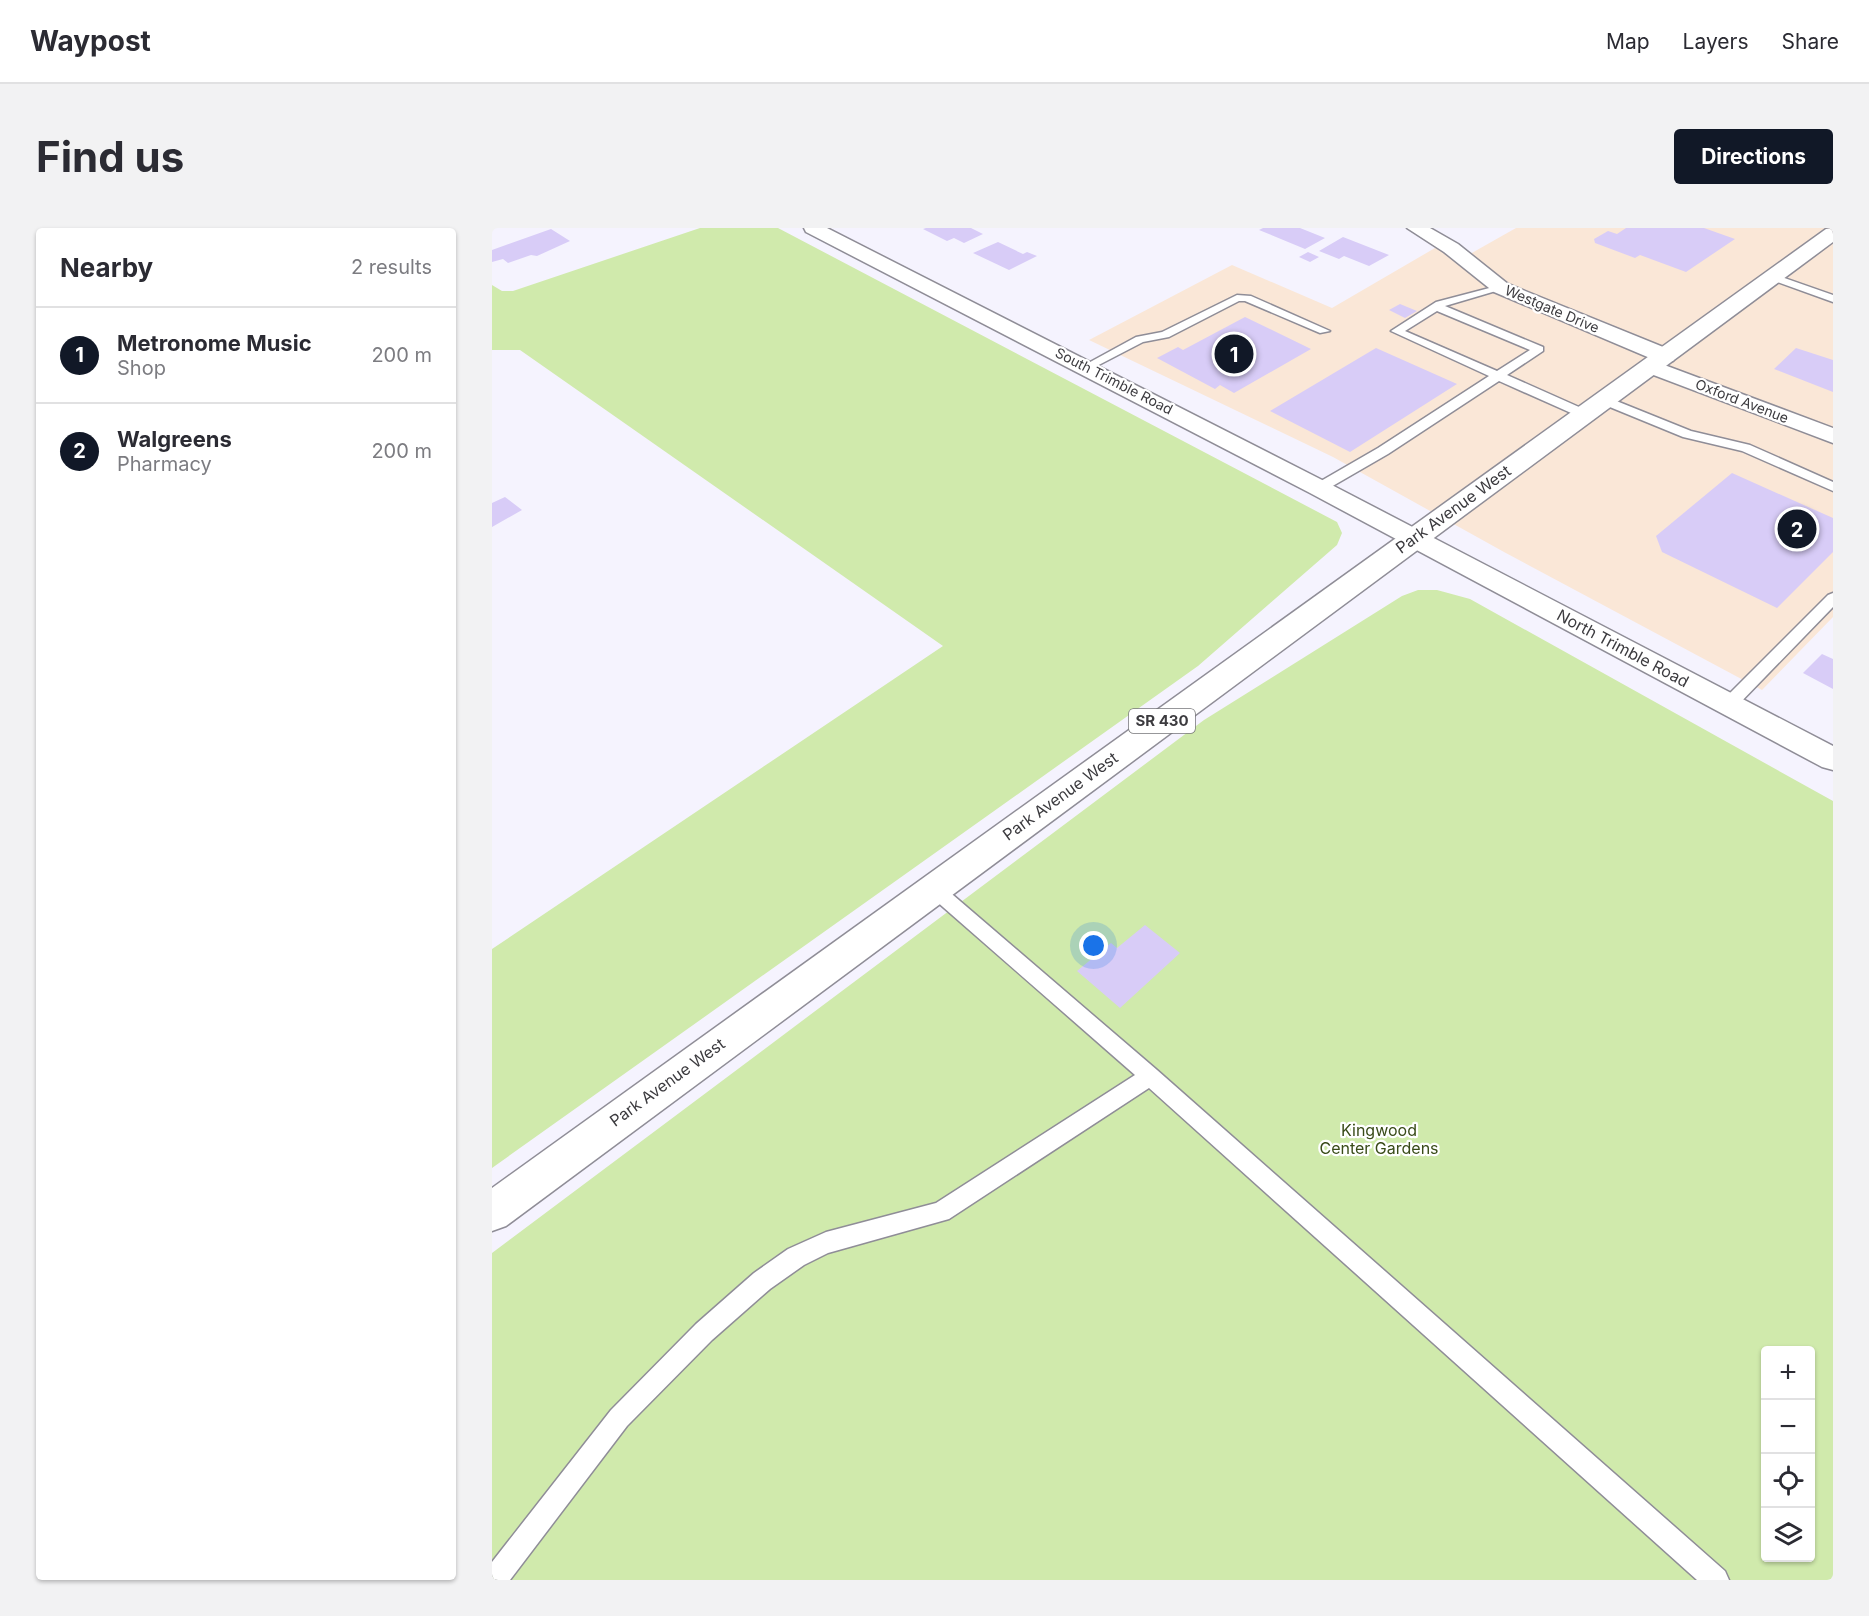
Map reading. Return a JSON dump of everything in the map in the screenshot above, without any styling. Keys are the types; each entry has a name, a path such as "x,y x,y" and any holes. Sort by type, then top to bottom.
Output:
{"main road":[{"name":"South Trimble Road","path":"813,228 1087,367 1413,538"},
{"name":"Westgate Drive","path":"1416,228 1451,248 1502,288 1658,361"},
{"name":"Park Avenue West","path":"492,1212 1413,538 1832,235"},
{"name":"Oxford Avenue","path":"1658,361 1833,436"},
{"name":"North Trimble Road","path":"1413,538 1833,759"}],"lane":[{"path":"1773,277 1833,298"},
{"path":"1502,288 1436,306 1397,332 1498,376 1594,407 1687,434 1746,448 1833,487"},
{"path":"1087,367 1140,339 1165,335 1237,298 1247,298 1324,331"},
{"path":"1319,488 1383,451 1539,349 1436,306"},
{"path":"1730,704 1833,598"},
{"path":"933,888 1150,1076 1716,1580"},
{"path":"494,1580 619,1418 704,1332 762,1281 796,1257 826,1243 941,1212 1150,1076"}],"shaded area":[{"path":"1516,228 1833,228 1833,617 1762,690 1504,552 1333,457 1089,340 1232,265 1332,308 1447,241 1470,254"}],"green space":[{"path":"700,228 778,228 1337,522 1342,533 1337,545 1198,666 492,1168 492,949 943,646 520,350 492,350 492,285 502,291 513,291"},
{"name":"Kingwood Center Gardens","path":"1418,590 1437,590 1470,599 1833,801 1833,1580 492,1580 492,1253 1204,720 1402,596"}],"building":[{"path":"971,228 983,234 964,243 954,238 947,241 923,229"},
{"path":"1263,228 1300,228 1325,238 1305,249 1259,230"},
{"path":"1626,228 1704,228 1735,239 1686,272 1640,255 1635,258 1595,243 1594,239 1608,231 1617,234"},
{"path":"551,229 570,241 537,256 531,255 508,263 503,259 492,262 492,250"},
{"path":"1343,237 1389,255 1369,266 1344,256 1339,259 1319,251"},
{"path":"998,242 1023,254 1027,252 1037,256 1009,270 973,253"},
{"path":"1308,252 1319,257 1310,262 1299,257"},
{"path":"1400,304 1417,311 1405,318 1389,310"},
{"path":"1245,317 1311,349 1234,393 1220,385 1215,389 1157,358 1178,347 1183,350"},
{"path":"1376,348 1457,384 1350,452 1270,411"},
{"path":"1796,348 1833,360 1833,392 1774,369"},
{"path":"1732,473 1833,518 1833,552 1777,608 1662,552 1656,536"},
{"path":"505,497 522,510 492,527 492,503"},
{"path":"1822,654 1833,659 1833,689 1803,673"},
{"path":"1145,925 1180,953 1120,1008 1077,971 1111,943 1117,948"}],"place":[{"name":"Metronome Music","path":"1234,354"},
{"name":"Walgreens","path":"1797,529"}]}
